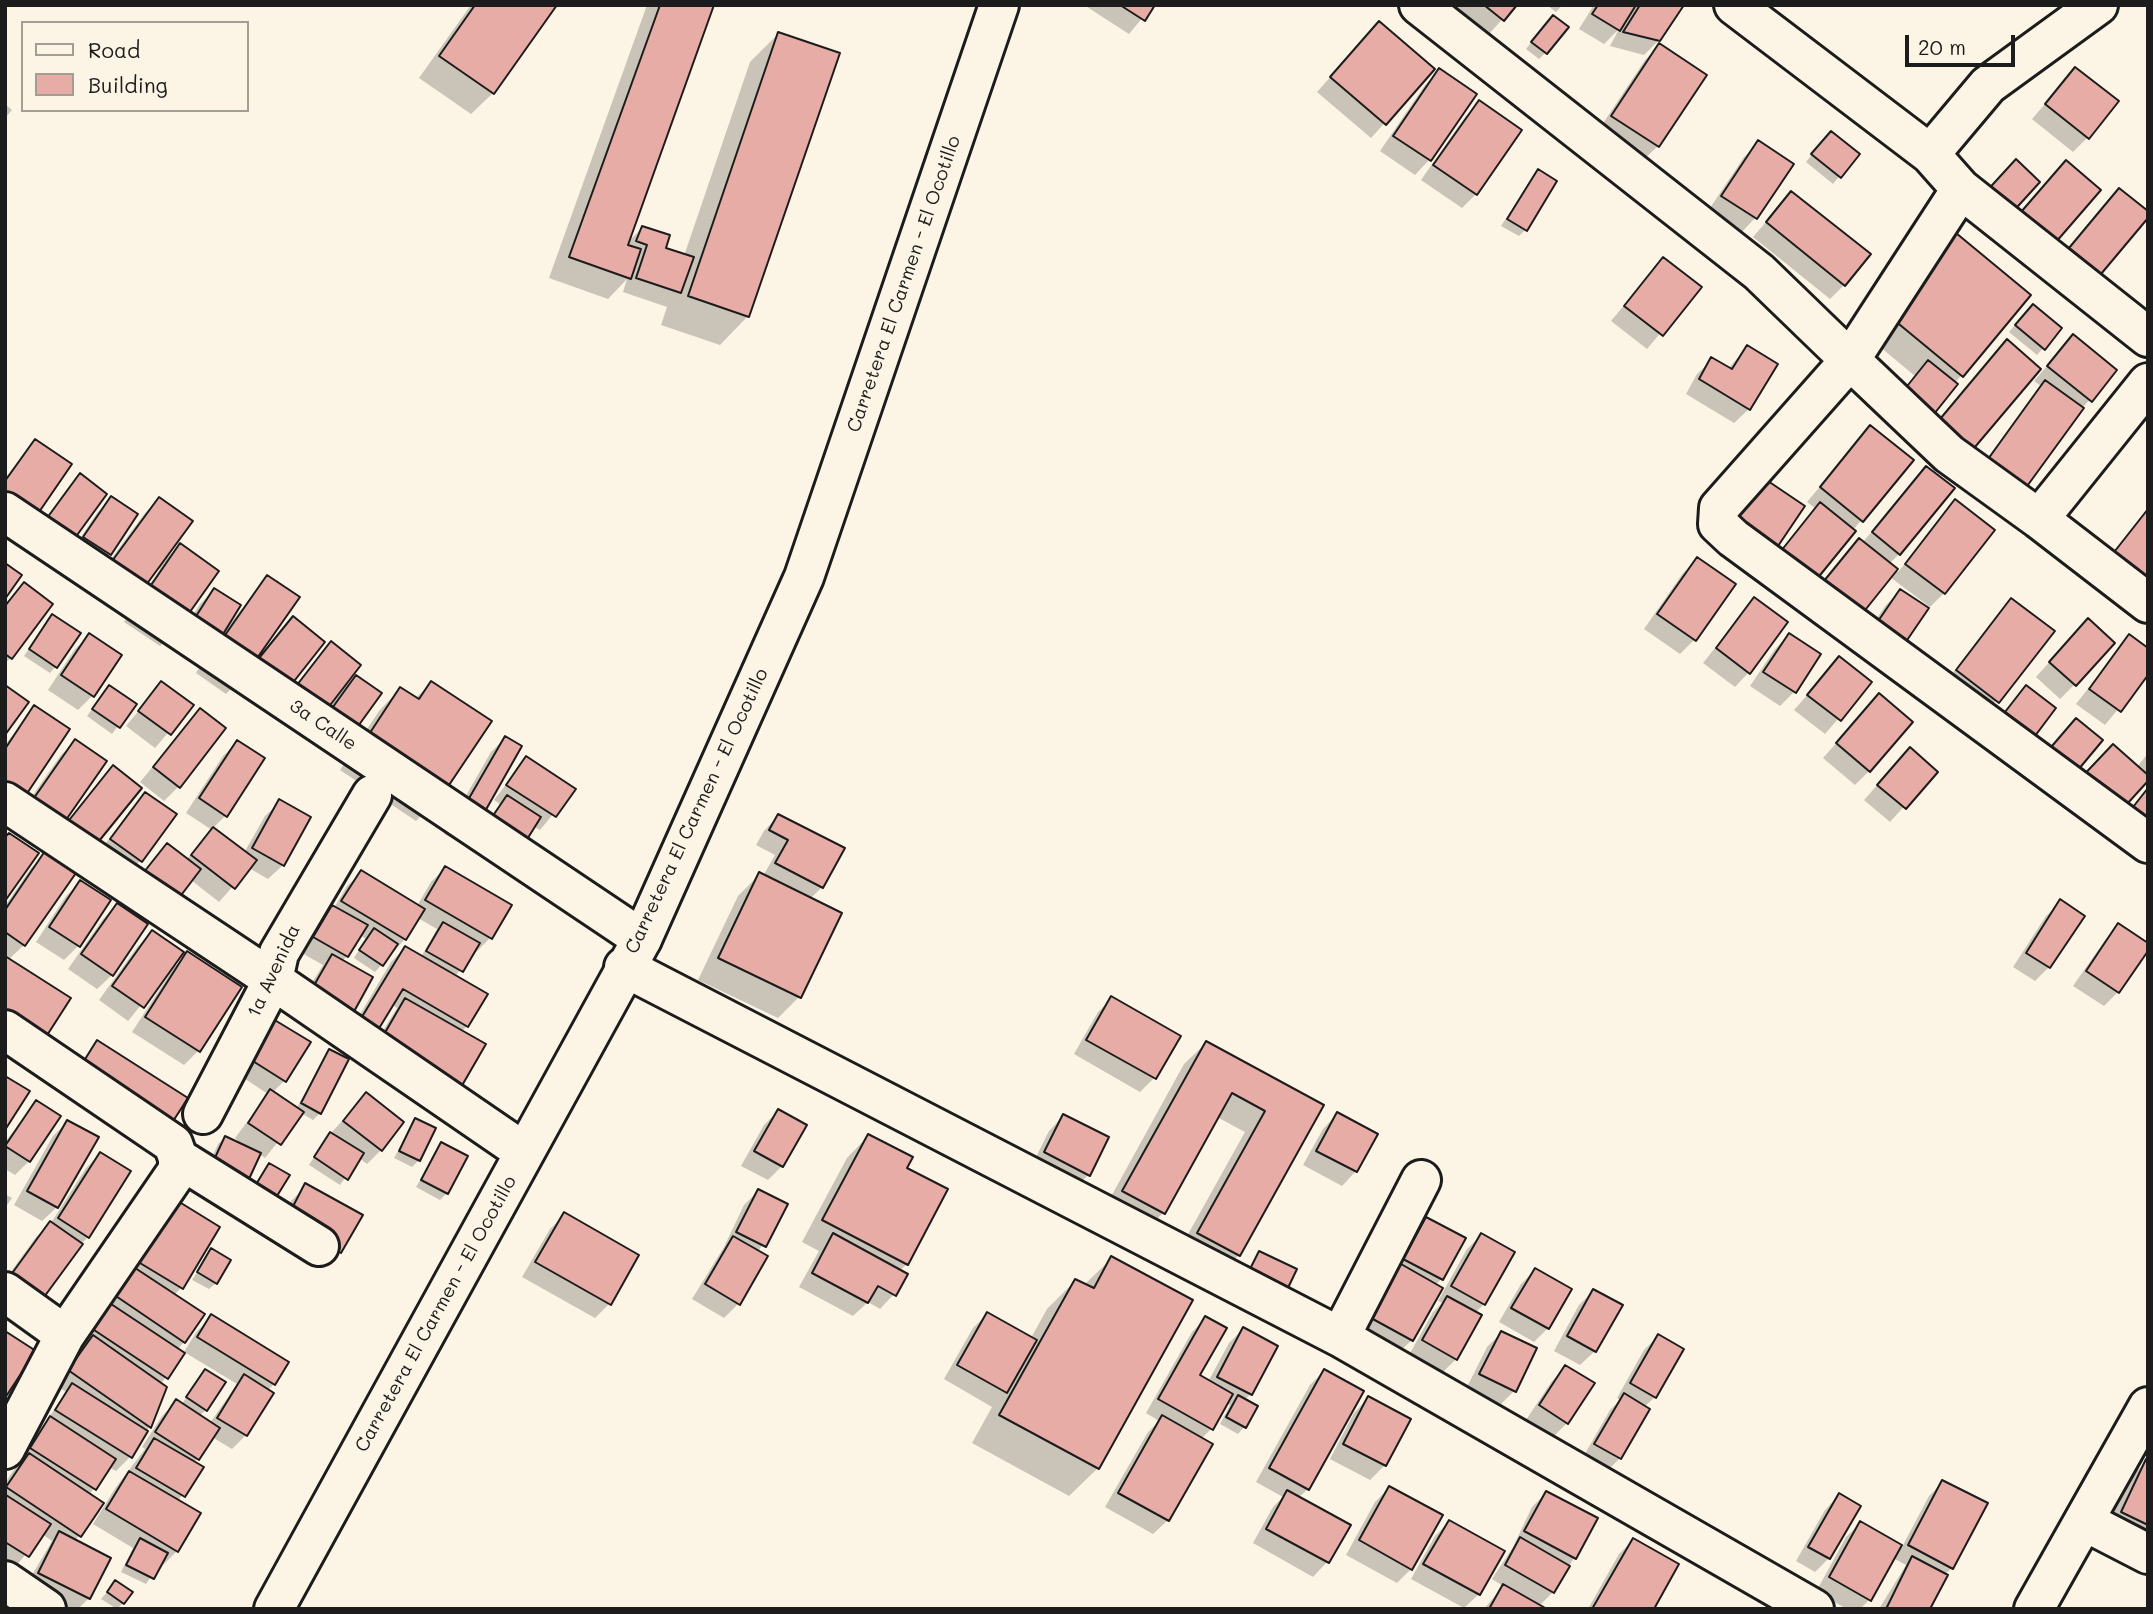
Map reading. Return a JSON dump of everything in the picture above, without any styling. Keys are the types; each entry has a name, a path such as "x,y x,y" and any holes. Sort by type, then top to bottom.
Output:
{"street":[{"name":"Carretera El Carmen - El Ocotillo","path":"274,1609 633,953 804,577 999,5"},
{"path":"1419,5 1759,272 1949,454 2148,603"},
{"path":"1734,5 1930,154 1961,189 2148,337"},
{"path":"1930,154 1988,85 2098,5"},
{"path":"1961,189 1850,360 1719,508 1718,524 1733,538 2148,843"},
{"path":"2039,519 2148,383"},
{"name":"3a Calle","path":"5,512 633,953 1340,1337 1814,1609"},
{"name":"1a Avenida","path":"203,1114 273,980 279,953 372,795"},
{"path":"5,802 273,980 524,1153"},
{"path":"5,1030 173,1144 178,1158 178,1170 65,1335 5,1449"},
{"path":"178,1158 319,1245"},
{"path":"1340,1337 1421,1180"},
{"path":"5,1292 65,1335"},
{"path":"2034,1609 2148,1407"},
{"path":"2084,1521 2148,1554"},
{"path":"5,1581 46,1609"}],"building":[{"path":"475,5 557,5 494,94 439,56"},
{"path":"660,5 714,5 628,245 641,249 631,279 569,257"},
{"path":"1120,5 1155,5 1145,21"},
{"path":"1484,5 1517,5 1504,21"},
{"path":"1598,5 1636,5 1620,31 1592,14"},
{"path":"1640,5 1684,5 1660,41 1623,32"},
{"path":"1553,15 1569,27 1547,54 1531,42"},
{"path":"1379,21 1435,69 1386,125 1330,77"},
{"path":"778,32 840,53 749,317 688,296"},
{"path":"1659,43 1707,75 1659,147 1611,116"},
{"path":"2075,67 2119,101 2089,139 2045,104"},
{"path":"1439,68 1477,94 1431,161 1393,136"},
{"path":"1479,100 1522,130 1477,195 1433,165"},
{"path":"1831,131 1860,154 1841,178 1811,154"},
{"path":"1758,140 1794,164 1757,219 1721,196"},
{"path":"2016,159 2040,182 2009,216 1984,194"},
{"path":"2066,160 2101,190 2056,242 2021,212"},
{"path":"1538,169 1557,181 1527,231 1507,219"},
{"path":"2119,188 2148,211 2148,218 2101,274 2069,248"},
{"path":"1791,191 1871,254 1845,286 1766,222"},
{"path":"642,226 670,235 666,248 694,257 681,293 636,278 647,245 636,241"},
{"path":"1956,233 2031,295 1963,377 1888,315"},
{"path":"1663,257 1702,287 1663,336 1624,306"},
{"path":"2033,304 2062,328 2045,350 2015,325"},
{"path":"2073,334 2117,370 2092,402 2047,366"},
{"path":"2007,339 2041,369 1964,460 1930,431"},
{"path":"1747,345 1778,364 1750,410 1699,379 1711,357 1732,369"},
{"path":"1928,360 1958,384 1926,424 1896,400"},
{"path":"2045,380 2084,408 2017,500 1978,473"},
{"path":"1870,425 1914,460 1863,522 1820,487"},
{"path":"35,439 72,464 37,515 5,493 5,481"},
{"path":"1926,466 1955,488 1900,555 1872,532"},
{"path":"80,473 107,494 64,553 36,533"},
{"path":"1762,477 1805,506 1774,552 1731,523"},
{"path":"111,496 138,514 111,555 83,537"},
{"path":"159,497 193,521 138,596 104,572"},
{"path":"1955,499 1995,530 1945,594 1905,564"},
{"path":"1820,502 1856,531 1812,585 1777,556"},
{"path":"2148,509 2148,584 2111,556"},
{"path":"1859,538 1898,569 1854,624 1815,592"},
{"path":"180,543 219,571 175,633 136,607"},
{"path":"1697,557 1736,584 1696,641 1657,614"},
{"path":"5,563 22,575 5,599"},
{"path":"267,575 300,597 241,681 209,658"},
{"path":"24,582 53,604 12,659 5,654 5,606"},
{"path":"214,588 241,605 212,652 184,635"},
{"path":"1900,589 1929,608 1901,649 1872,630"},
{"path":"1754,597 1788,622 1750,674 1716,648"},
{"path":"2011,598 2055,631 1999,703 1956,670"},
{"path":"52,614 81,633 57,668 29,649"},
{"path":"293,616 325,642 280,699 247,673"},
{"path":"2088,618 2115,643 2076,686 2049,662"},
{"path":"89,633 122,655 94,697 61,675"},
{"path":"1789,633 1821,654 1796,693 1763,672"},
{"path":"2129,634 2148,648 2148,675 2121,712 2089,689"},
{"path":"331,641 361,665 321,717 290,694"},
{"path":"1839,656 1872,682 1841,721 1807,695"},
{"path":"356,675 382,693 351,736 325,718"},
{"path":"161,681 194,705 171,735 138,711"},
{"path":"431,681 492,721 439,800 360,748 400,687 419,699"},
{"path":"5,685 29,702 5,735"},
{"path":"109,685 137,704 120,728 92,709"},
{"path":"2026,685 2056,708 2035,736 2005,712"},
{"path":"1879,693 1913,722 1870,772 1836,743"},
{"path":"34,705 70,729 26,795 5,782 5,749"},
{"path":"200,708 226,728 180,788 153,767"},
{"path":"2076,718 2103,740 2073,776 2046,753"},
{"path":"505,736 522,746 475,829 457,819"},
{"path":"75,739 107,761 59,830 27,808"},
{"path":"237,740 265,758 227,817 199,798"},
{"path":"2113,744 2148,775 2148,781 2117,815 2078,781"},
{"path":"1910,747 1938,772 1906,809 1877,785"},
{"path":"526,756 576,789 556,817 506,785"},
{"path":"113,765 142,788 95,846 66,824"},
{"path":"2148,788 2148,841 2122,821"},
{"path":"145,792 177,814 142,862 110,839"},
{"path":"507,795 541,817 521,849 486,826"},
{"path":"279,799 311,817 284,866 252,848"},
{"path":"778,814 845,848 823,888 775,863 788,840 769,830"},
{"path":"213,827 257,860 235,889 191,855"},
{"path":"9,833 39,853 5,901 5,837"},
{"path":"167,843 201,869 179,898 144,872"},
{"path":"45,851 76,873 25,946 5,932 5,910"},
{"path":"445,866 512,905 492,939 425,900"},
{"path":"361,870 425,909 406,940 341,901"},
{"path":"759,872 842,913 801,998 718,958"},
{"path":"80,880 111,900 80,947 49,927"},
{"path":"2060,899 2085,916 2050,968 2026,953"},
{"path":"117,903 148,924 113,976 81,954"},
{"path":"332,905 368,925 348,957 313,937"},
{"path":"443,922 480,943 463,972 426,951"},
{"path":"2118,923 2148,943 2148,951 2119,993 2086,971"},
{"path":"374,928 398,944 383,966 359,950"},
{"path":"152,930 184,952 144,1008 112,986"},
{"path":"405,946 488,994 468,1027 403,989 375,1035 357,1025"},
{"path":"187,951 242,987 200,1052 145,1017"},
{"path":"332,954 373,977 351,1017 309,994"},
{"path":"5,956 71,998 44,1040 5,1015"},
{"path":"1111,996 1181,1036 1156,1079 1086,1040"},
{"path":"405,998 486,1044 460,1089 379,1043"},
{"path":"273,1019 311,1042 286,1082 248,1058"},
{"path":"97,1040 188,1098 168,1129 77,1072"},
{"path":"1206,1041 1324,1105 1240,1256 1197,1233 1265,1111 1232,1093 1165,1214 1122,1191"},
{"path":"329,1049 349,1059 321,1114 301,1103"},
{"path":"5,1076 30,1091 5,1130"},
{"path":"270,1089 304,1112 281,1145 248,1123"},
{"path":"366,1092 404,1122 382,1151 343,1121"},
{"path":"36,1100 61,1116 30,1162 5,1146"},
{"path":"778,1109 807,1125 783,1167 754,1151"},
{"path":"1337,1112 1378,1134 1357,1172 1316,1151"},
{"path":"1063,1114 1109,1137 1090,1176 1044,1152"},
{"path":"415,1118 436,1128 420,1161 399,1151"},
{"path":"67,1120 99,1137 58,1208 27,1191"},
{"path":"330,1132 364,1153 348,1180 314,1157"},
{"path":"868,1134 913,1157 907,1168 948,1189 908,1265 822,1220"},
{"path":"225,1136 261,1153 249,1179 213,1162"},
{"path":"441,1142 468,1156 448,1194 421,1180"},
{"path":"100,1152 131,1171 89,1238 58,1218"},
{"path":"269,1163 290,1175 272,1204 252,1191"},
{"path":"305,1183 363,1215 341,1253 285,1222"},
{"path":"758,1189 788,1204 766,1247 736,1232"},
{"path":"168,1195 220,1227 183,1289 130,1257"},
{"path":"564,1212 639,1255 611,1305 535,1262"},
{"path":"1426,1217 1466,1238 1443,1280 1403,1259"},
{"path":"50,1221 83,1244 36,1308 5,1283"},
{"path":"833,1233 908,1274 896,1296 878,1286 868,1303 812,1273"},
{"path":"1481,1233 1515,1252 1485,1305 1451,1286"},
{"path":"733,1236 768,1256 740,1305 705,1284"},
{"path":"211,1248 231,1260 217,1284 197,1272"},
{"path":"1259,1251 1297,1269 1287,1290 1249,1271"},
{"path":"1111,1256 1193,1300 1099,1469 999,1415 1075,1279 1094,1288"},
{"path":"126,1262 205,1314 185,1343 107,1290"},
{"path":"1401,1264 1443,1288 1413,1341 1371,1318"},
{"path":"1535,1268 1572,1289 1549,1329 1511,1308"},
{"path":"1593,1289 1623,1305 1596,1352 1567,1336"},
{"path":"1447,1296 1482,1315 1457,1360 1422,1340"},
{"path":"105,1300 185,1353 168,1379 88,1326"},
{"path":"987,1312 1037,1340 1007,1393 957,1365"},
{"path":"211,1314 289,1362 275,1385 197,1337"},
{"path":"1205,1316 1227,1328 1200,1375 1233,1394 1213,1430 1158,1399"},
{"path":"1243,1327 1278,1346 1252,1395 1217,1377"},
{"path":"5,1331 36,1351 5,1398"},
{"path":"1501,1331 1537,1348 1516,1392 1479,1374"},
{"path":"1658,1334 1684,1349 1656,1398 1630,1383"},
{"path":"93,1335 167,1387 151,1428 68,1370"},
{"path":"1565,1365 1595,1383 1568,1424 1539,1405"},
{"path":"205,1369 226,1382 207,1411 186,1397"},
{"path":"1324,1369 1364,1391 1309,1490 1269,1468"},
{"path":"244,1374 274,1393 247,1436 217,1418"},
{"path":"72,1383 148,1431 132,1458 55,1410"},
{"path":"1624,1393 1650,1409 1621,1459 1594,1444"},
{"path":"1238,1395 1258,1406 1246,1428 1226,1417"},
{"path":"1368,1396 1411,1419 1386,1466 1343,1444"},
{"path":"176,1399 220,1428 199,1460 155,1432"},
{"path":"1162,1415 1213,1444 1169,1521 1118,1493"},
{"path":"50,1416 116,1459 96,1490 30,1448"},
{"path":"154,1438 204,1467 185,1497 136,1468"},
{"path":"29,1453 104,1503 81,1537 6,1487"},
{"path":"2146,1459 2148,1460 2148,1525 2121,1512"},
{"path":"129,1471 201,1513 178,1552 106,1509"},
{"path":"1942,1480 1988,1503 1953,1569 1908,1545"},
{"path":"1389,1486 1443,1515 1412,1570 1359,1540"},
{"path":"1287,1490 1351,1525 1329,1563 1266,1529"},
{"path":"1546,1491 1598,1518 1576,1559 1524,1531"},
{"path":"1839,1493 1861,1506 1830,1559 1808,1547"},
{"path":"6,1495 51,1524 29,1557 5,1542"},
{"path":"1449,1520 1505,1551 1480,1595 1423,1564"},
{"path":"1860,1521 1902,1545 1871,1601 1829,1577"},
{"path":"59,1531 111,1558 90,1599 38,1573"},
{"path":"1520,1537 1570,1566 1554,1593 1505,1565"},
{"path":"140,1538 168,1553 154,1579 126,1565"},
{"path":"1633,1538 1679,1564 1654,1609 1592,1609"},
{"path":"1912,1556 1948,1575 1930,1609 1886,1609"},
{"path":"115,1580 133,1592 124,1604 107,1592"},
{"path":"1503,1584 1547,1609 1489,1609"}]}
